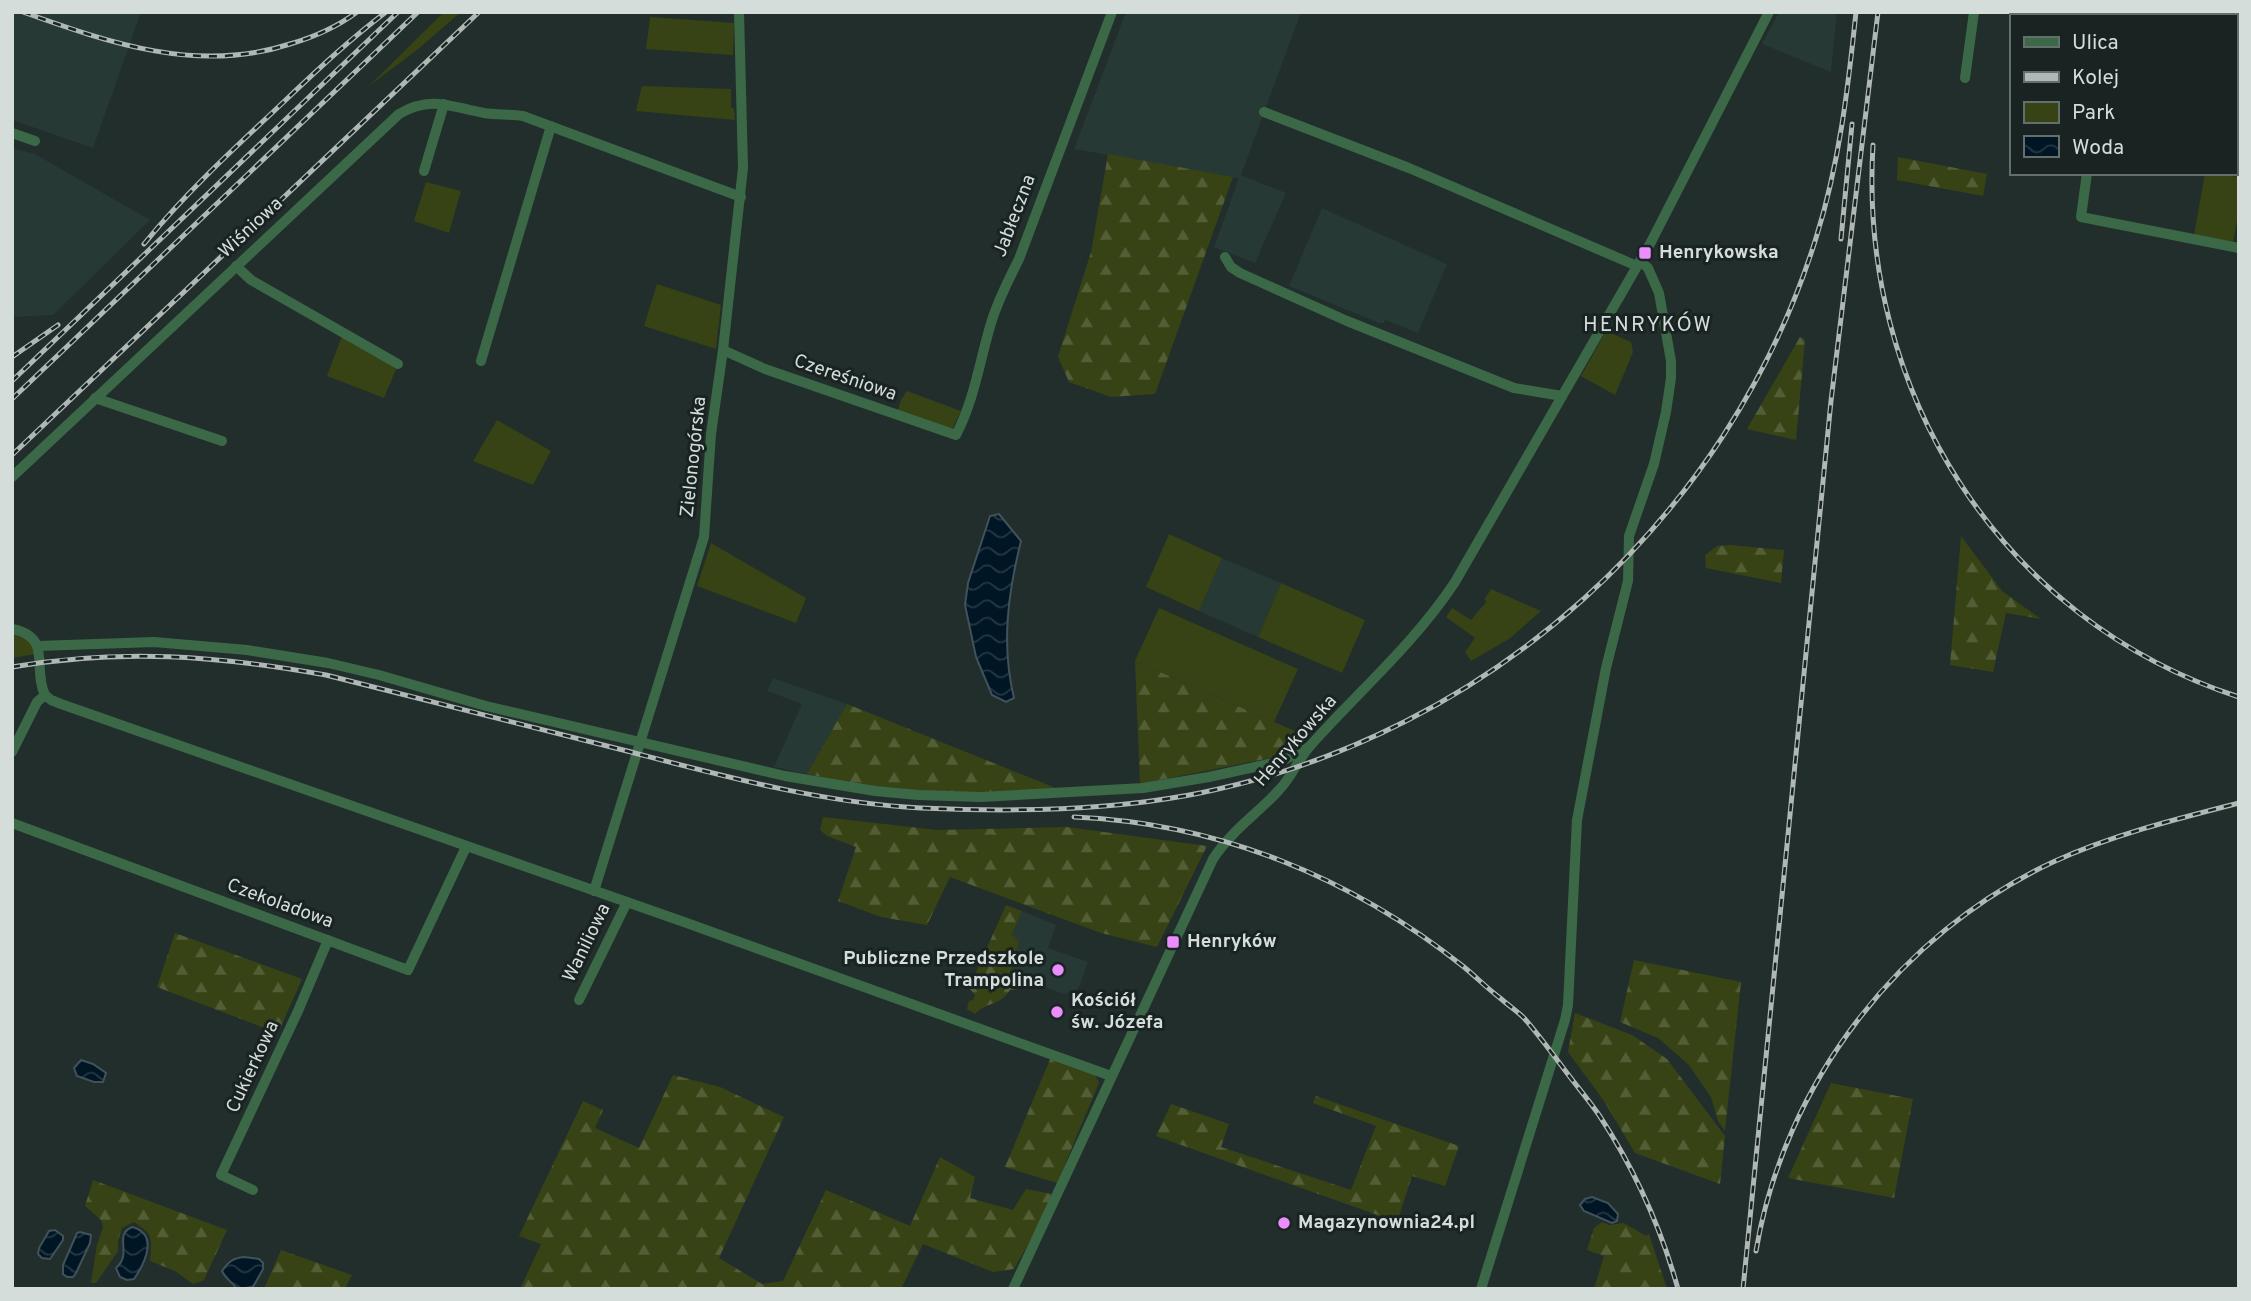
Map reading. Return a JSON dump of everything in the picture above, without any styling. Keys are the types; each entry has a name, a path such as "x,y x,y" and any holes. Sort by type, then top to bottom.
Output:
{"street":[{"name":"Zielonogórska","path":"594,891 704,537 711,434 743,168 739,12"},
{"name":"Jabłeczna","path":"956,435 977,381 1001,297 1112,12"},
{"name":"Henrykowska","path":"1013,1289 1213,859 1233,833 1283,786 1307,748 1405,647 1435,612 1455,582 1638,263 1769,12"},
{"path":"1965,78 1974,12"},
{"name":"Wiśniowa","path":"12,477 399,114 412,106 424,103 444,104 488,114 508,113 523,116 741,197"},
{"path":"424,171 444,104"},
{"path":"1264,112 1409,168 1638,263 1648,268 1659,293 1671,361 1670,393 1654,464 1629,536 1628,581 1606,668 1577,820 1568,1005 1481,1289"},
{"path":"481,361 551,126"},
{"path":"12,133 36,141"},
{"path":"2087,175 2081,218 2239,248"},
{"path":"1225,257 1231,267 1240,272 1347,321 1514,388 1562,396"},
{"path":"236,266 251,280 398,364"},
{"name":"Czereśniowa","path":"723,350 765,369 956,435"},
{"path":"96,398 222,441"},
{"path":"12,629 31,636 38,646 41,687 51,700 1111,1076"},
{"path":"38,646 153,642 261,652 328,663 486,706 785,776 918,795 981,797 1143,788 1282,761 1307,748"},
{"path":"12,752 37,702 45,695"},
{"name":"Czekoladowa","path":"12,823 408,970 466,847"},
{"name":"Waniliowa","path":"579,1000 626,902"},
{"name":"Cukierkowa","path":"253,1190 220,1175 298,1011 328,940"}],"shaded area":[{"path":"12,12 141,12 93,148 12,120"},
{"path":"1126,12 1301,12 1241,175 1286,193 1255,263 1214,247 1239,178 1074,149"},
{"path":"1779,12 1837,12 1831,72 1762,44"},
{"path":"12,148 35,154 150,220 53,315 12,317"},
{"path":"1322,208 1447,264 1418,333 1385,320 1384,323 1379,323 1289,286"},
{"path":"1222,558 1281,583 1258,637 1199,611"},
{"path":"773,678 847,704 807,774 774,767 802,704 767,691"},
{"path":"1022,911 1056,925 1048,948 1088,962 1076,990 1064,994 1011,973 1019,941 1012,934"}],"green space":[{"path":"444,12 461,12 369,86"},
{"path":"650,17 734,23 733,55 646,49"},
{"path":"642,86 731,89 731,107 734,109 735,120 636,111"},
{"path":"1108,154 1233,177 1155,394 1111,397 1069,382 1058,357 1091,252"},
{"path":"1898,157 1987,174 1983,196 1897,180"},
{"path":"2205,175 2239,177 2239,210 2233,242 2194,235"},
{"path":"426,182 461,191 449,233 414,221"},
{"path":"657,284 721,305 716,349 644,326"},
{"path":"1606,331 1631,342 1633,352 1615,395 1581,376"},
{"path":"342,336 397,367 384,398 327,376"},
{"path":"1800,337 1805,340 1796,440 1747,429"},
{"path":"907,391 961,411 952,429 898,410"},
{"path":"497,420 551,451 533,485 473,461"},
{"path":"1169,534 1222,558 1199,611 1146,587"},
{"path":"1961,536 2002,591 2041,619 2006,613 1993,672 1950,665"},
{"path":"711,543 806,598 796,623 697,586"},
{"path":"1717,546 1784,550 1781,583 1706,568 1705,555"},
{"path":"1281,583 1365,620 1342,673 1258,637"},
{"path":"1491,589 1541,611 1509,639 1471,661 1465,652 1475,638 1446,617 1452,608 1471,620 1487,601 1484,600"},
{"path":"1159,608 1298,669 1274,722 1135,661"},
{"path":"12,633 30,642 36,654 12,658"},
{"path":"1135,661 1297,732 1302,722 1316,728 1300,745 1275,757 1140,784"},
{"path":"847,704 1058,789 936,794 884,789 807,774"},
{"path":"823,817 937,830 1067,827 1207,846 1157,947 1101,933 950,877 927,925 881,917 838,901 856,847 827,836 820,830"},
{"path":"1006,905 1022,911 1012,934 1019,941 1011,972 1023,980 1019,989 1010,990 1002,999 975,1014 967,1009 969,1001 973,1000 975,995 969,988"},
{"path":"175,933 302,979 278,1033 157,987"},
{"path":"1634,960 1741,982 1725,1131 1718,1121 1711,1097 1689,1065 1658,1038 1620,1022"},
{"path":"1575,1013 1632,1035 1667,1059 1725,1136 1720,1184 1635,1153 1604,1101 1568,1052"},
{"path":"1051,1057 1095,1074 1099,1083 1057,1183 1005,1167"},
{"path":"673,1075 720,1087 784,1117 719,1258 762,1284 783,1281 826,1190 910,1226 940,1157 975,1177 970,1198 1013,1210 1026,1189 1052,1194 1038,1227 1014,1269 993,1272 923,1244 901,1289 520,1289 541,1244 519,1236 583,1101 603,1110 595,1128 639,1148"},
{"path":"1831,1083 1913,1099 1894,1198 1788,1178"},
{"path":"1316,1096 1459,1146 1445,1186 1412,1176 1397,1222 1156,1136 1171,1104 1229,1124 1221,1147 1351,1190 1376,1126 1313,1103"},
{"path":"93,1180 227,1230 204,1280 193,1284 175,1271 150,1261 150,1238 145,1230 134,1222 122,1228 118,1251 96,1283 91,1283 103,1227 101,1220 85,1206"},
{"path":"1602,1222 1609,1225 1624,1223 1646,1236 1649,1234 1667,1289 1594,1289 1604,1256 1587,1250 1594,1228"},
{"path":"281,1250 352,1275 345,1289 264,1289"}],"water":[{"path":"999,514 1021,541 1010,600 1007,639 1014,698 1006,702 992,695 976,657 965,605 968,583 990,516"},
{"path":"81,1060 106,1073 103,1082 77,1076 74,1068"},
{"path":"1592,1197 1608,1203 1618,1214 1617,1221 1612,1223 1584,1211 1580,1205 1585,1199"},
{"path":"132,1227 145,1236 147,1250 134,1279 127,1280 120,1277 116,1268 123,1257 124,1235"},
{"path":"55,1230 63,1236 63,1240 50,1259 42,1258 38,1254 39,1248 49,1231"},
{"path":"77,1233 91,1235 90,1243 76,1273 73,1277 67,1277 63,1274 63,1265"},
{"path":"244,1257 259,1259 263,1263 263,1269 253,1287 237,1289 222,1271 231,1261"}],"railway":[{"path":"23,12 121,44 188,55 222,56 256,53 299,41 333,27 357,12"},
{"path":"144,244 190,192 239,144 328,61 386,12"},
{"path":"12,381 398,12"},
{"path":"12,399 418,12"},
{"path":"12,455 479,12"},
{"path":"12,667 52,661 131,656 208,659 286,668 326,675 772,787 846,800 921,808 1026,810 1131,804 1200,793 1306,764 1406,721 1499,666 1583,599 1659,522 1724,435 1776,340 1816,238 1837,155 1856,12"},
{"path":"1743,1289 1831,401 1878,12"},
{"path":"1841,239 1852,124"},
{"path":"1873,145 1875,236 1890,324 1919,407 1961,484 2014,553 2079,613 2154,661 2239,697"},
{"path":"12,357 58,325"},
{"path":"1756,1251 1770,1189 1793,1130 1822,1074 1857,1021 1899,973 1946,930 1997,893 2053,862 2121,836 2239,803"},
{"path":"1074,817 1127,821 1180,830 1281,860 1376,906 1464,967 1524,1018 1599,1115 1624,1156 1645,1199 1678,1289"}],"place":[{"name":"Henrykowska","path":"1645,253"},
{"name":"Henryków","path":"1173,942"},
{"name":"Publiczne Przedszkole Trampolina","path":"1058,970"},
{"name":"Kościół św. Józefa","path":"1057,1012"},
{"name":"Magazynownia24.pl","path":"1284,1223"}],"district":[{"name":"HENRYKÓW","path":"1648,325"}]}
